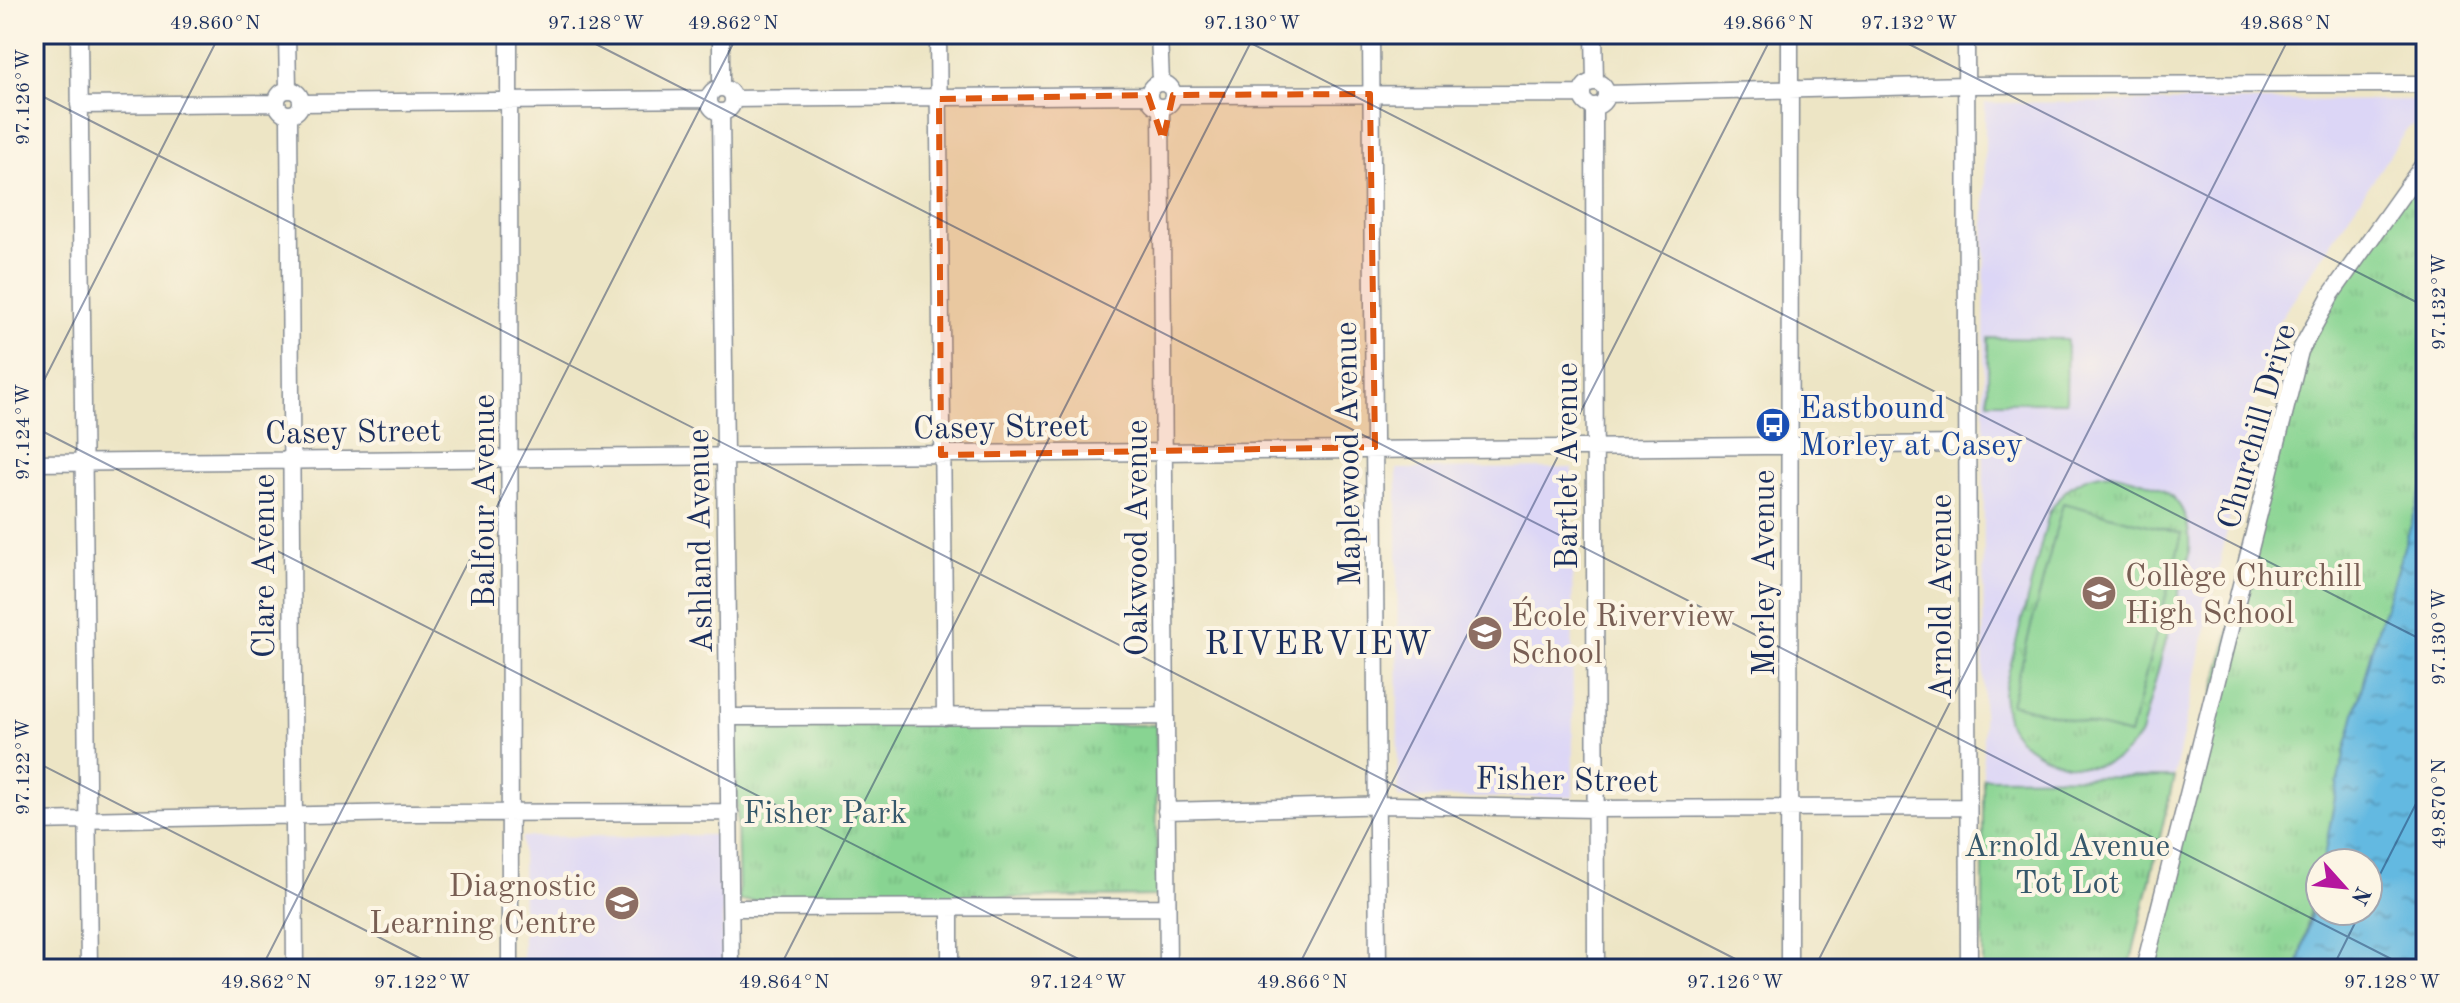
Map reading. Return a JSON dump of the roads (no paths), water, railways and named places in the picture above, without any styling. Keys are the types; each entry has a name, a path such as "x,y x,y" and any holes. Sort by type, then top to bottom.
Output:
{"street":[{"path":"79,34 89,969"},
{"path":"287,34 288,89 300,96 289,107"},
{"name":"Balfour Avenue","path":"509,34 512,457 510,969"},
{"path":"708,99 714,110 721,112 732,106 727,93 721,34"},
{"path":"938,34 945,717"},
{"path":"1159,34 1161,82"},
{"name":"Maplewood Avenue","path":"1371,34 1378,969"},
{"path":"1173,95 1370,94 1605,100 1594,34"},
{"name":"Morley Avenue","path":"1789,969 1790,34"},
{"name":"Arnold Avenue","path":"1966,34 1969,969"},
{"path":"1148,95 1152,86 1161,82"},
{"path":"1148,95 1155,106 1161,107 1172,101 1172,88 1161,82"},
{"path":"1601,87 1789,89 1966,85 2426,84"},
{"path":"708,99 712,91 939,99 1148,95"},
{"path":"79,105 289,107 510,100 708,99"},
{"name":"Bartlet Avenue","path":"1588,100 1594,446 1596,969"},
{"name":"Clare Avenue","path":"289,107 295,969"},
{"name":"Oakwood Avenue","path":"1161,107 1168,969"},
{"name":"Ashland Avenue","path":"721,112 731,969"},
{"name":"Churchill Drive","path":"2144,969 2300,351 2332,293 2426,161"},
{"name":"Casey Street","path":"34,463 941,455 1375,447 1968,444"},
{"path":"729,717 1164,716"},
{"name":"Fisher Street","path":"1166,811 1377,806 1595,809 1967,807"},
{"path":"34,821 730,812"},
{"path":"731,908 1167,907"},
{"path":"950,908 950,969"}],"water":[{"path":"2426,478 2426,969 2298,969 2308,927 2384,927 2384,847 2326,847 2339,776 2371,651"}],"place":[{"name":"Eastbound Morley at Casey","path":"1773,425"},
{"name":"Collège Churchill High School","path":"2099,593"},
{"name":"École Riverview School","path":"1485,633"},
{"name":"Diagnostic Learning Centre","path":"622,903"}],"district":[{"name":"RIVERVIEW","path":"1319,642"}],"park label":[{"name":"Fisher Park","path":"825,812"},
{"name":"Arnold Avenue Tot Lot","path":"2067,864"}]}
